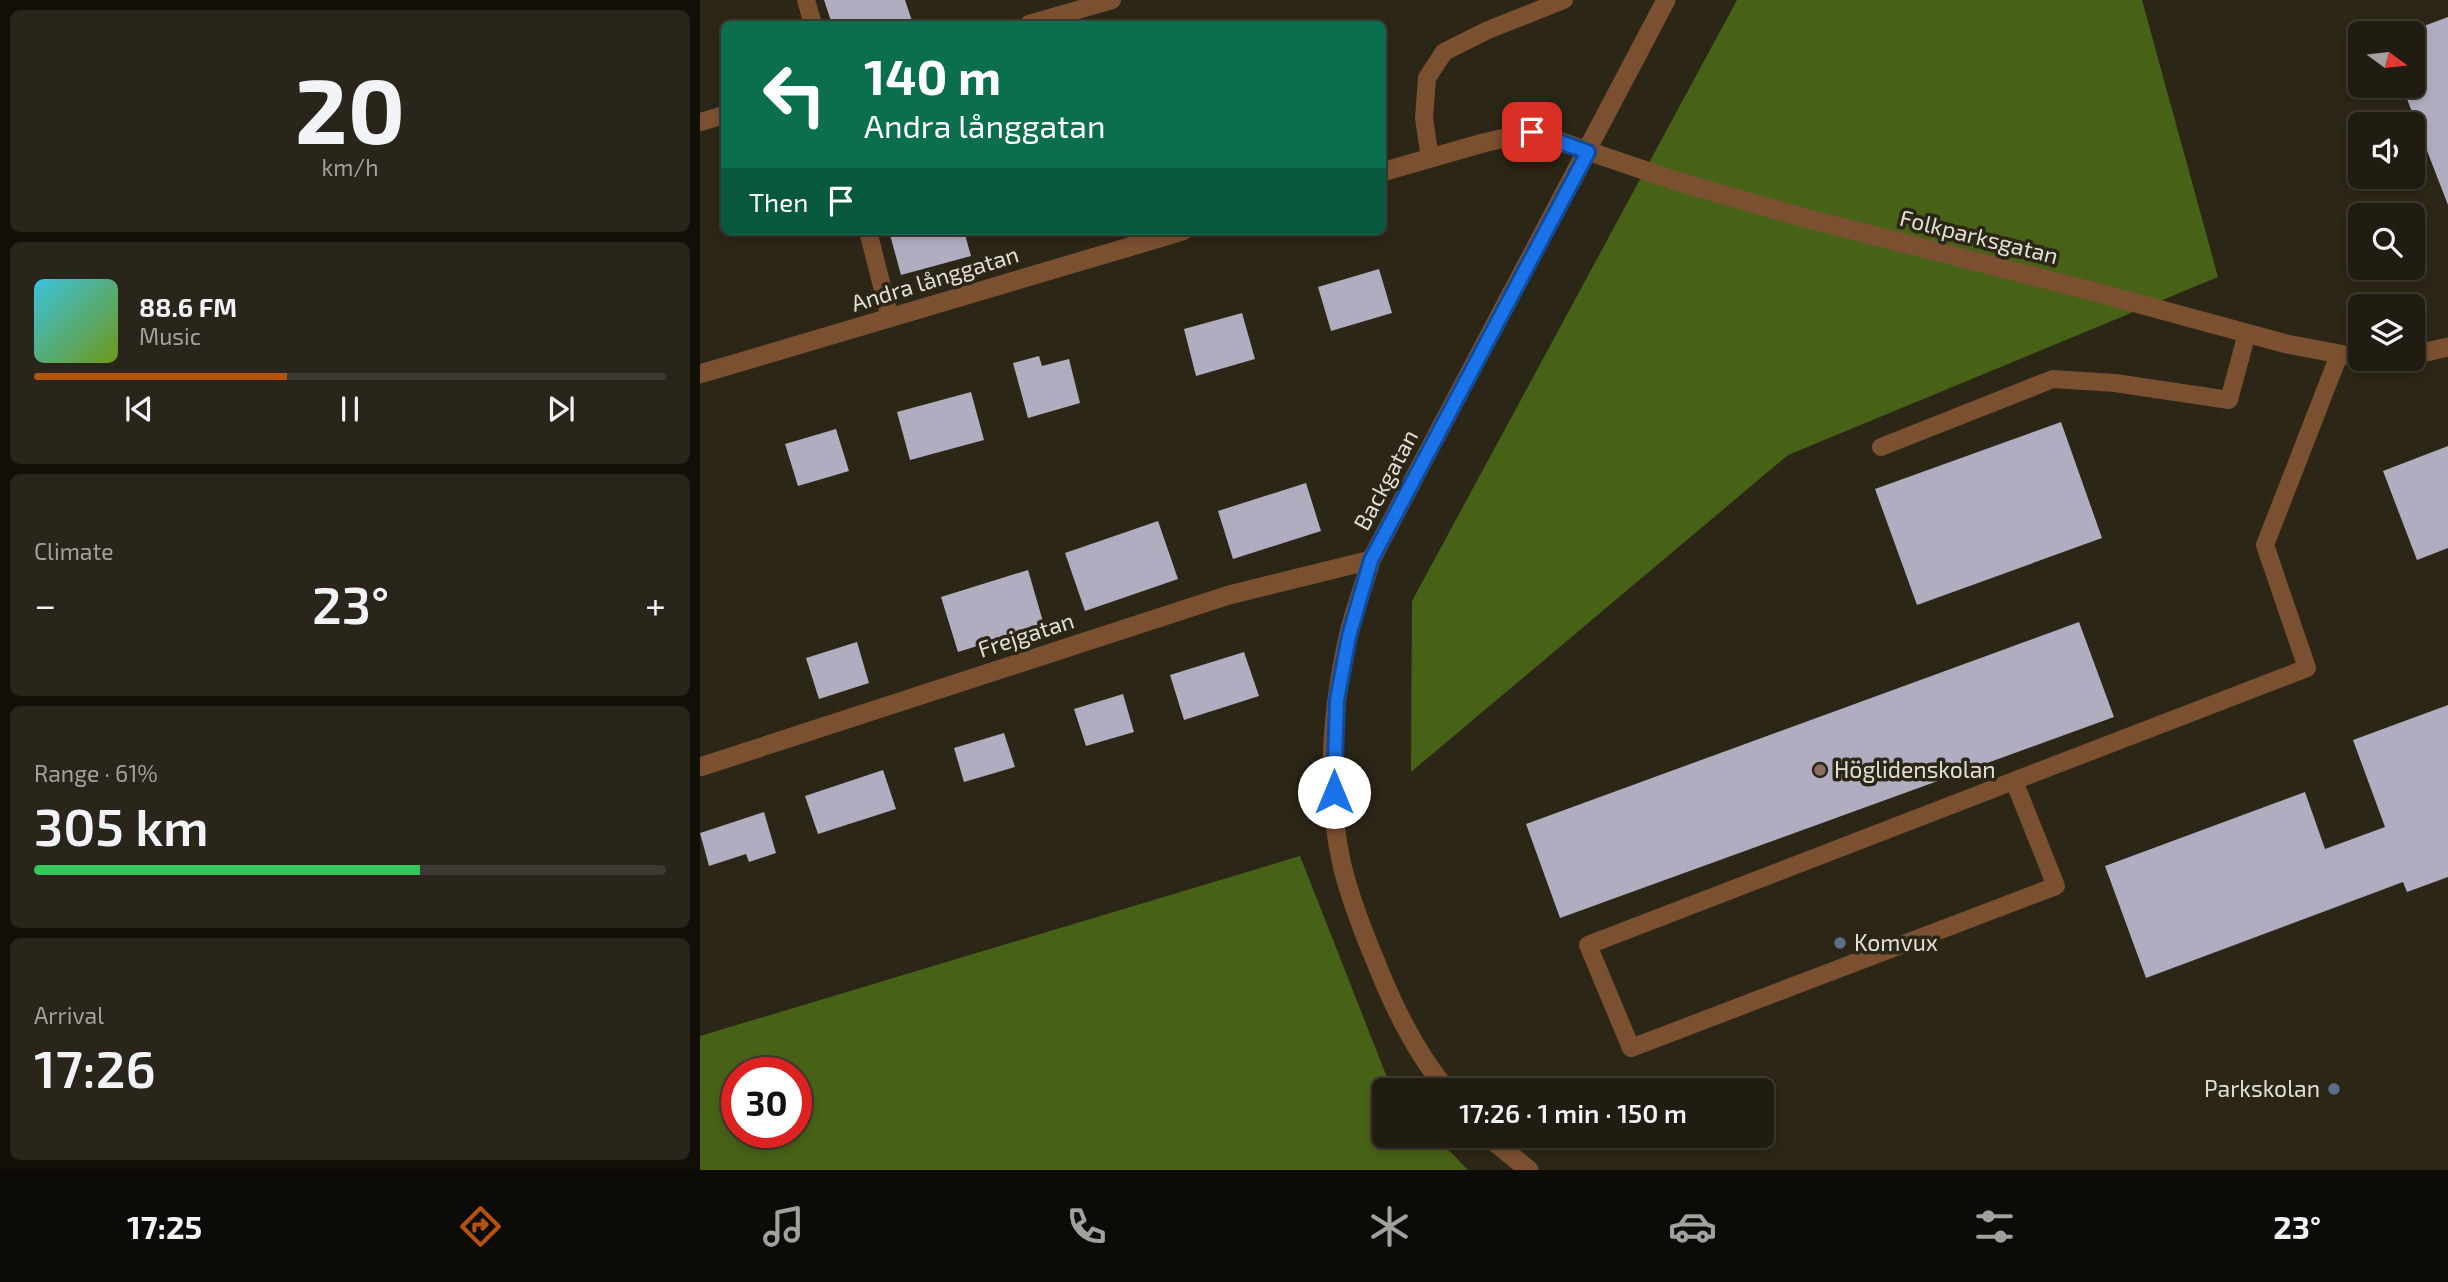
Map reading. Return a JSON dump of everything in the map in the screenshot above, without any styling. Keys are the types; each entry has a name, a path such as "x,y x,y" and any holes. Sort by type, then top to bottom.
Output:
{"street":[{"name":"Backgatan","path":"1438,1078 1416,1048 1389,997 1353,904 1342,862 1334,818 1333,766 1337,700 1349,636 1371,560 1666,0"},
{"path":"1386,171 1483,142 1532,132 1588,152"},
{"name":"Folkparksgatan","path":"1588,152 1676,181 1805,218 2247,333 2348,356"},
{"name":"Andra långgatan","path":"700,374 1170,235"},
{"path":"2425,352 2448,347"},
{"name":"Frejgatan","path":"700,767 1229,595 1371,560"},
{"path":"1502,1148 1529,1170"}],"lane":[{"path":"806,0 812,21"},
{"path":"1039,21 1112,0"},
{"path":"1430,158 1424,118 1427,78 1444,52 1488,30 1564,0"},
{"path":"700,122 721,116"},
{"path":"869,235 890,318"},
{"path":"1881,447 2053,379 2115,383 2229,400 2247,333"},
{"path":"2014,781 2056,886 1631,1048 1588,945 2307,668 2265,545 2339,355"}],"green space":[{"path":"1737,0 2142,0 2218,277 1788,455 1411,772 1412,601"},
{"path":"1300,856 1387,1078 1372,1078 1372,1148 1447,1148 1468,1170 700,1170 700,1036"}],"building":[{"path":"824,0 905,0 912,21 831,21"},
{"path":"2448,17 2448,205 2425,146 2425,112 2412,112 2407,98 2426,98 2426,25"},
{"path":"890,235 965,235 971,256 901,275"},
{"path":"1379,269 1392,313 1331,331 1318,287"},
{"path":"1242,313 1255,359 1196,376 1184,329"},
{"path":"1039,356 1042,366 1069,359 1080,403 1028,418 1013,363"},
{"path":"971,392 984,440 910,460 897,412"},
{"path":"2061,422 2102,538 1917,605 1875,489"},
{"path":"836,429 849,471 798,486 785,444"},
{"path":"2448,446 2448,548 2417,560 2383,471"},
{"path":"1306,483 1321,531 1233,559 1218,511"},
{"path":"1158,521 1178,579 1085,611 1065,553"},
{"path":"1028,570 1044,625 958,652 941,597"},
{"name":"Höglidenskolan","path":"2079,622 2114,717 1560,918 1526,824"},
{"path":"857,642 869,683 819,699 806,658"},
{"path":"1244,652 1259,696 1184,720 1170,675"},
{"path":"1123,694 1134,732 1086,746 1074,709"},
{"path":"2448,705 2448,877 2407,892 2403,882 2146,978 2105,866 2305,792 2325,849 2385,827 2353,740"},
{"path":"1004,733 1015,767 964,782 954,748"},
{"path":"883,770 896,809 818,834 805,796"},
{"path":"764,812 776,853 749,862 746,854 709,866 700,833"}],"place":[{"name":"Höglidenskolan","path":"1820,770"},
{"name":"Komvux","path":"1840,943"},
{"name":"Parkskolan","path":"2334,1089"}],"route":[{"path":"1334,792 1337,700 1349,636 1371,560 1588,152 1532,132"}]}
